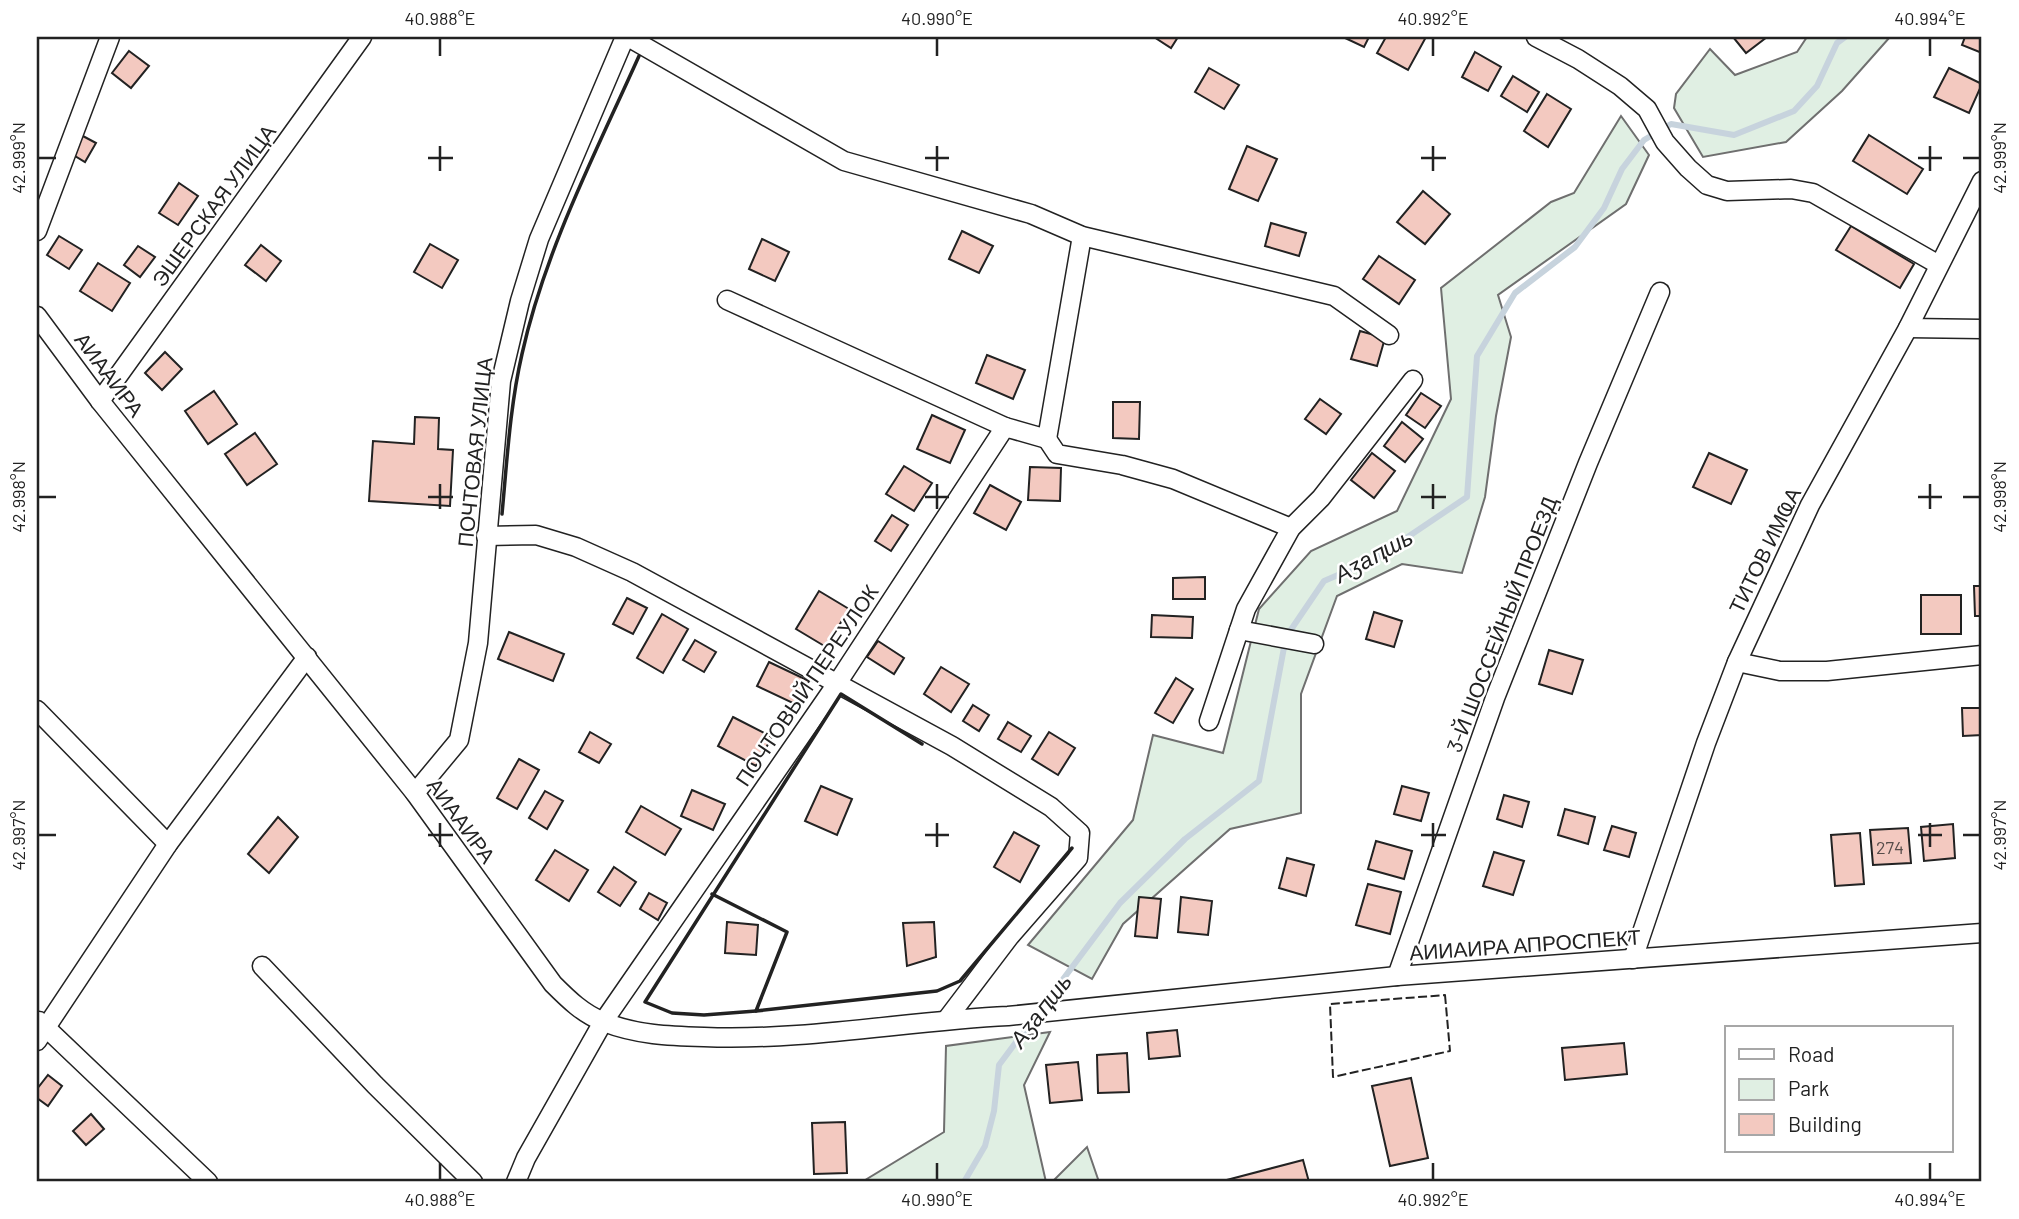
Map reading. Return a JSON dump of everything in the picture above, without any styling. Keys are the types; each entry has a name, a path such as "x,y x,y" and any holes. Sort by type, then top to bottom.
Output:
{"street":[{"path":"37,231 110,37"},
{"name":"ЭШЕРСКАЯ УЛИЦА","path":"100,401 362,37"},
{"path":"627,37 844,161 1031,214 1082,236 1334,296 1390,335"},
{"name":"ПОЧТОВАЯ УЛИЦА","path":"415,793 459,740 478,643 501,381 520,301 539,239 627,37"},
{"path":"1536,37 1578,59 1620,86 1647,109 1665,142 1688,168 1707,184 1727,191 1791,189 1812,193 1939,265"},
{"name":"ТИТОВ ИМҨА","path":"1633,959 1706,743 1737,662 1810,505 1908,328 1982,181"},
{"path":"1047,439 1082,236"},
{"name":"3-Й ШОССЕЙНЫЙ ПРОЕЗД","path":"1397,976 1495,698 1588,463 1660,292"},
{"path":"727,300 1005,427 1047,439 1057,454 1122,465 1173,479 1291,528"},
{"name":"АИААИРА","path":"37,316 100,401 415,793 552,985 577,1007 603,1022 649,1035 723,1038 804,1037 947,1019 1008,1016"},
{"path":"1908,328 1982,329"},
{"path":"1209,721 1247,609 1291,528 1321,498 1413,380"},
{"name":"ПОЧТОВЫЙ ПЕРЕУЛОК","path":"516,1182 526,1158 603,1022 838,682 1005,427"},
{"path":"486,536 536,535 576,547 632,572 952,746 1051,807 1080,833 1078,858 1010,936 947,1019"},
{"path":"1239,630 1314,643"},
{"path":"1737,662 1780,671 1827,671 1982,655"},
{"path":"208,1182 40,1029 168,844 307,657"},
{"path":"37,710 168,844"},
{"name":"АИИАИРА АПРОСПЕКТ","path":"1008,1016 1397,976 1982,933"},
{"path":"262,965 375,1085 473,1182"}],"green space":[{"path":"1807,37 1890,37 1842,91 1786,142 1703,157 1674,108 1676,94 1710,49 1735,75 1797,52"},
{"path":"1621,116 1649,155 1626,204 1498,295 1511,337 1496,416 1485,497 1462,573 1402,564 1337,596 1301,694 1301,813 1230,829 1123,924 1092,979 1028,945 1133,820 1153,735 1223,753 1259,609 1311,551 1397,511 1451,399 1441,288 1551,202 1574,193"},
{"path":"1050,1032 1024,1085 1046,1182 862,1182 944,1132 946,1046"},
{"path":"1087,1147 1099,1182 1052,1182"}],"building":[{"path":"1154,37 1178,37 1171,48"},
{"path":"1343,37 1369,37 1364,47"},
{"path":"1386,37 1426,37 1408,70 1377,53"},
{"path":"1733,37 1767,37 1746,53"},
{"path":"1965,37 1982,37 1982,53 1962,45"},
{"path":"129,51 149,66 131,88 112,73"},
{"path":"1475,52 1501,67 1488,91 1462,77"},
{"path":"1209,68 1239,85 1224,109 1195,92"},
{"path":"1949,68 1982,84 1969,113 1934,97"},
{"path":"1513,76 1539,92 1527,112 1501,96"},
{"path":"1547,94 1571,109 1548,147 1524,131"},
{"path":"81,135 96,143 85,162 70,153"},
{"path":"1869,135 1923,169 1907,194 1853,161"},
{"path":"1247,146 1277,159 1258,201 1229,189"},
{"path":"179,183 198,196 178,225 159,213"},
{"path":"1423,191 1450,214 1425,244 1397,222"},
{"path":"1271,223 1306,233 1299,256 1265,246"},
{"path":"1851,226 1914,264 1900,288 1836,250"},
{"path":"962,231 993,246 979,273 949,259"},
{"path":"59,236 82,250 69,269 47,255"},
{"path":"762,239 789,252 775,281 749,269"},
{"path":"430,244 458,260 442,288 414,272"},
{"path":"261,245 281,261 266,281 245,265"},
{"path":"138,246 155,257 140,277 124,265"},
{"path":"1379,256 1415,280 1399,304 1363,279"},
{"path":"98,263 130,283 112,311 80,291"},
{"path":"1360,331 1385,338 1377,366 1351,359"},
{"path":"165,352 182,369 162,390 145,373"},
{"path":"987,355 1025,370 1013,399 976,383"},
{"path":"214,391 237,424 208,444 185,411"},
{"path":"1421,393 1441,406 1425,428 1406,415"},
{"path":"1320,399 1341,414 1326,434 1305,419"},
{"path":"1113,402 1140,402 1139,439 1113,438"},
{"path":"932,415 965,430 950,463 917,449"},
{"path":"415,417 439,418 438,449 453,450 450,506 369,501 373,441 414,444"},
{"path":"1402,422 1423,439 1405,462 1384,446"},
{"path":"255,433 277,464 247,485 225,454"},
{"path":"1372,453 1395,471 1374,498 1351,480"},
{"path":"1709,453 1747,470 1731,504 1693,487"},
{"path":"904,466 932,483 914,511 886,494"},
{"path":"1030,467 1061,468 1060,501 1028,500"},
{"path":"990,485 1021,502 1006,530 974,513"},
{"path":"892,515 908,525 891,551 875,541"},
{"path":"1205,577 1205,599 1173,599 1173,578"},
{"path":"1974,586 1982,586 1982,616 1975,616"},
{"path":"819,591 849,609 826,647 796,629"},
{"path":"1921,595 1961,595 1961,634 1921,634"},
{"path":"627,598 647,608 633,634 613,624"},
{"path":"1374,612 1402,621 1394,647 1366,639"},
{"path":"662,614 688,629 663,673 637,658"},
{"path":"1152,615 1193,617 1192,638 1151,637"},
{"path":"509,632 564,654 553,681 498,659"},
{"path":"695,640 716,652 704,672 683,660"},
{"path":"878,641 904,658 894,674 867,657"},
{"path":"1549,650 1583,660 1572,694 1539,684"},
{"path":"769,662 809,681 797,705 757,686"},
{"path":"941,667 969,684 951,712 924,694"},
{"path":"1176,678 1193,689 1173,723 1155,713"},
{"path":"973,705 989,715 979,731 963,721"},
{"path":"1962,708 1982,708 1982,735 1963,736"},
{"path":"733,717 772,737 756,766 718,746"},
{"path":"1008,722 1031,736 1021,752 998,739"},
{"path":"590,732 611,744 599,763 579,752"},
{"path":"1049,732 1075,748 1058,775 1032,759"},
{"path":"519,759 539,770 517,809 497,798"},
{"path":"821,786 852,799 837,835 805,821"},
{"path":"1402,786 1429,793 1421,821 1394,814"},
{"path":"692,790 725,804 713,830 681,816"},
{"path":"545,791 563,801 547,829 529,818"},
{"path":"1504,795 1529,802 1522,827 1497,819"},
{"path":"641,806 681,829 665,855 626,832"},
{"path":"1565,809 1595,817 1588,844 1558,835"},
{"path":"278,817 298,837 269,873 248,854"},
{"path":"1953,824 1955,858 1924,861 1921,827"},
{"path":"1612,826 1636,833 1629,857 1604,850"},
{"path":"1908,828 1911,863 1873,865 1870,830"},
{"path":"1014,832 1039,846 1020,882 994,867"},
{"path":"1860,833 1864,884 1835,886 1831,835"},
{"path":"1376,841 1412,851 1404,879 1368,869"},
{"path":"555,850 588,870 569,901 536,880"},
{"path":"1494,852 1524,861 1513,895 1483,886"},
{"path":"1287,858 1314,865 1306,896 1279,888"},
{"path":"614,867 636,882 620,906 598,892"},
{"path":"1368,884 1401,892 1390,934 1356,925"},
{"path":"649,893 667,903 658,920 640,909"},
{"path":"1139,897 1161,899 1157,938 1135,936"},
{"path":"1181,897 1212,901 1208,935 1178,932"},
{"path":"727,922 758,925 756,955 725,953"},
{"path":"934,922 936,957 907,966 903,923"},
{"path":"1177,1030 1180,1056 1149,1059 1147,1033"},
{"path":"1624,1043 1627,1074 1565,1080 1562,1048"},
{"path":"1127,1053 1129,1092 1098,1093 1097,1055"},
{"path":"1078,1062 1082,1100 1050,1103 1046,1065"},
{"path":"48,1075 62,1086 48,1106 37,1098 37,1089"},
{"path":"1411,1078 1428,1158 1390,1166 1372,1086"},
{"path":"91,1114 104,1129 86,1145 73,1131"},
{"path":"845,1122 847,1173 814,1174 812,1123"},
{"path":"1303,1160 1309,1182 1219,1182"}],"waterway":[{"name":"Аӡаԥшь","path":"964,1182 985,1146 994,1111 999,1065 1120,903 1185,839 1259,781 1286,637 1324,581 1375,559 1467,497 1477,356 1515,293 1575,247 1604,208 1622,169 1644,140 1671,124 1734,135 1794,111 1817,86 1837,43 1845,37"}],"fence":[{"path":"1445,995 1450,1051 1333,1077 1330,1004 1445,995"}],"wall":[{"path":"502,514 515,393 532,315 573,202 639,56"},
{"path":"756,1011 704,1015 672,1013 645,1002 841,694 922,744"},
{"path":"712,894 787,932 756,1011 937,991 960,981 1072,848"}]}
